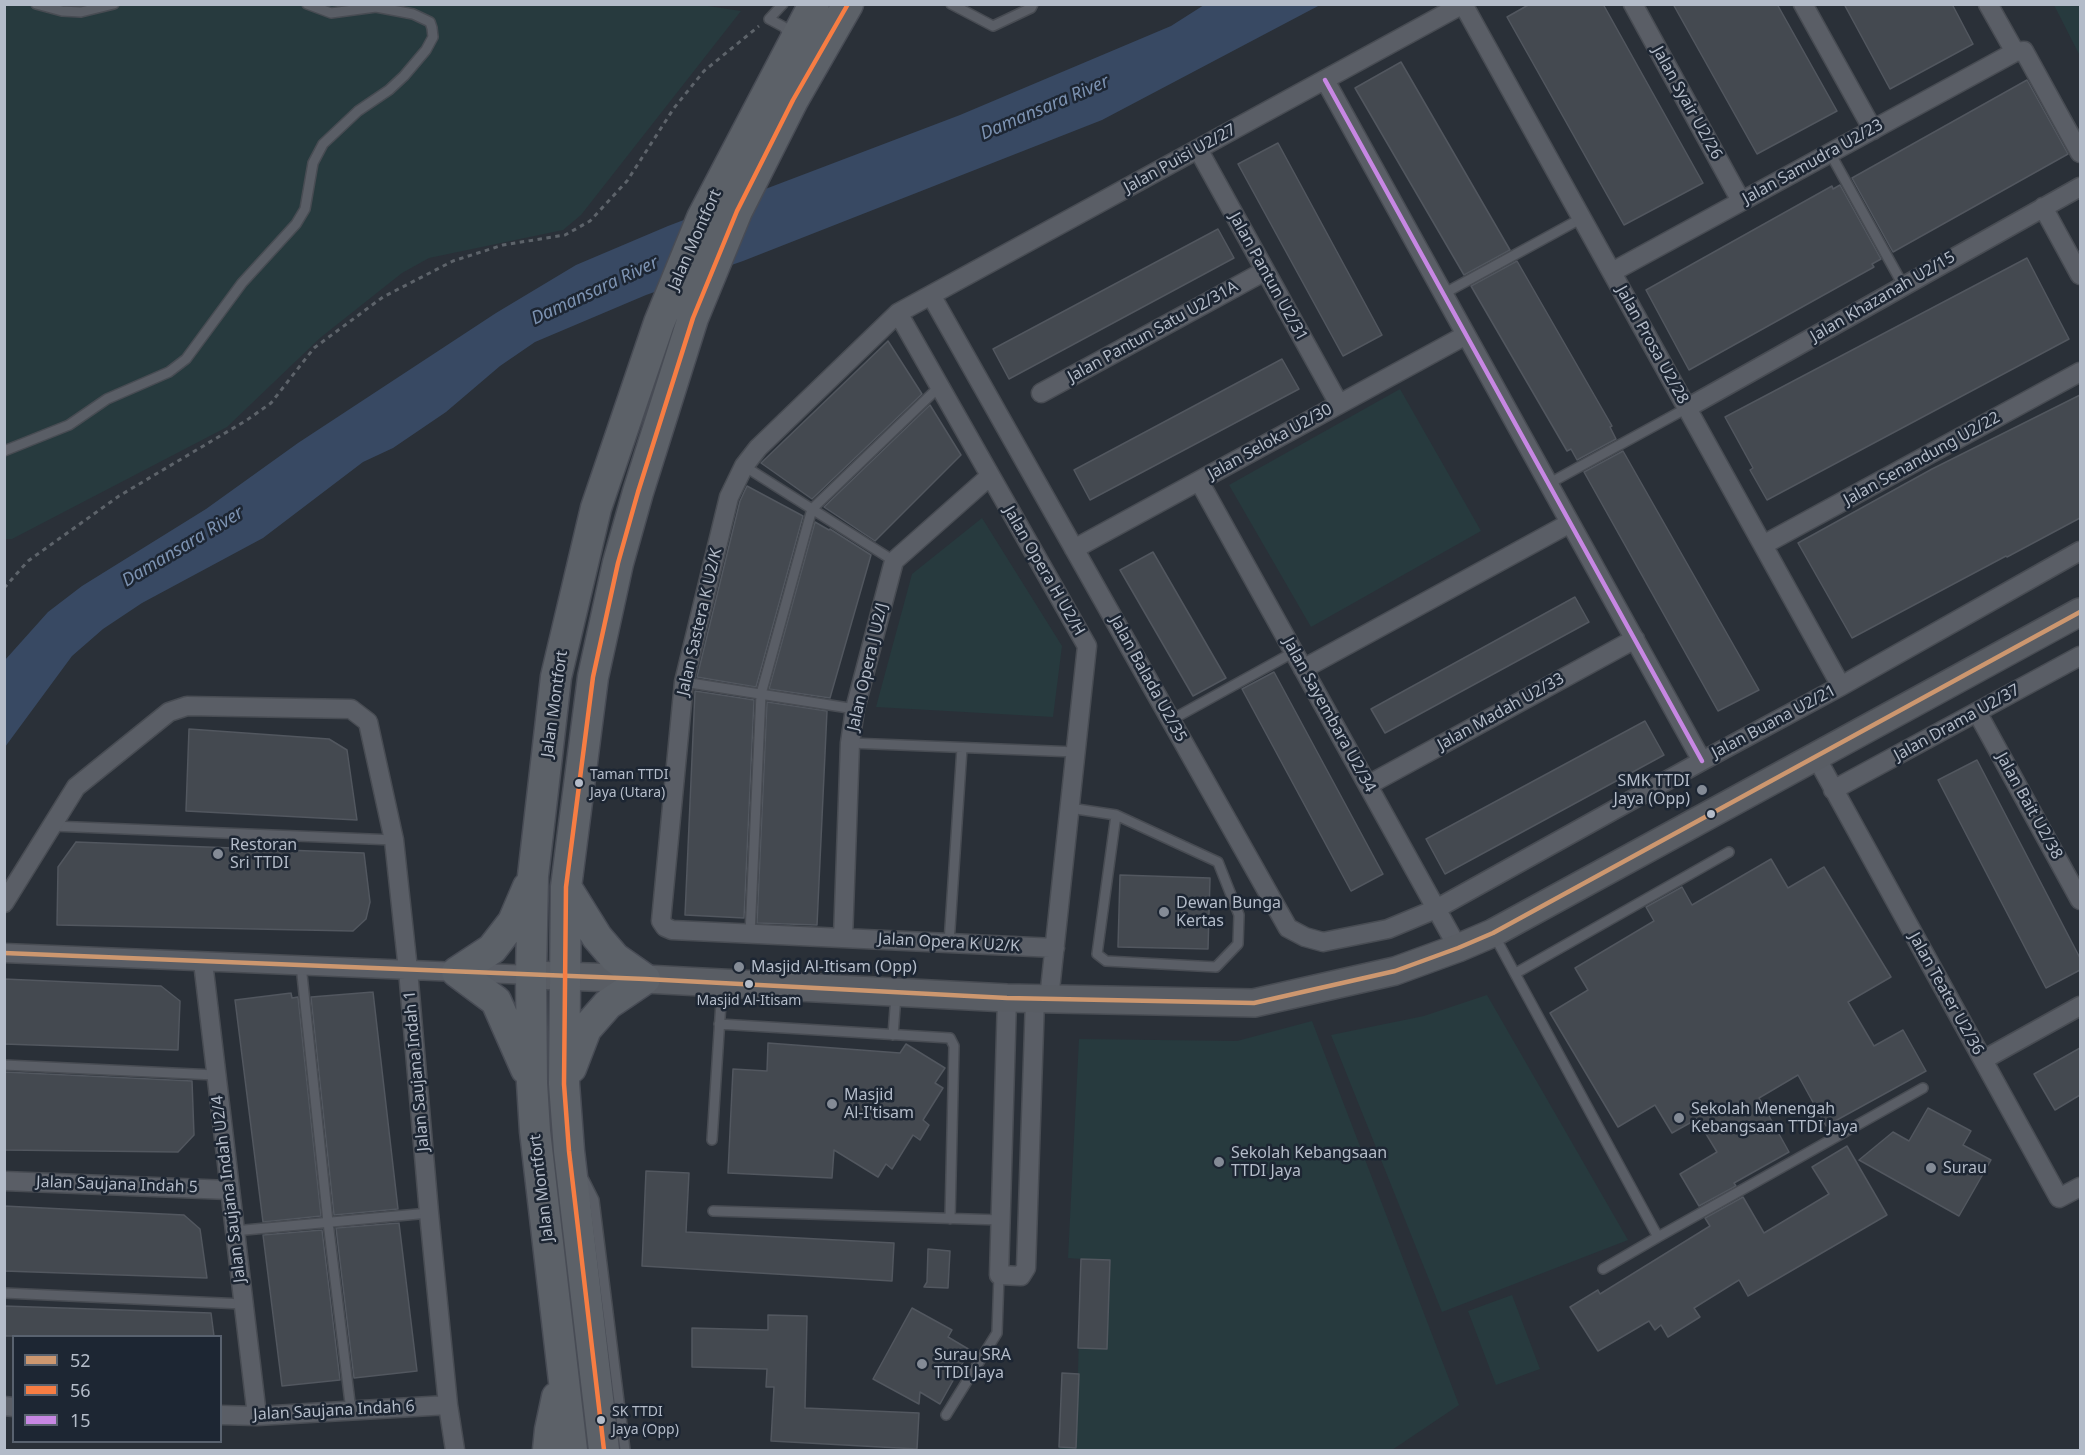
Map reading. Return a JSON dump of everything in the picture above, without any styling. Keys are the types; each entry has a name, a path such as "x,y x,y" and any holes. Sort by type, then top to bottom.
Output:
{"main road":[{"name":"Jalan Montfort","path":"572,1450 535,1131 532,1083 533,876 556,677 597,508 659,322 702,218 814,4"},
{"name":"Jalan Montfort","path":"604,1450 569,1151 564,1084 567,886 593,677 618,564 638,492 693,318 737,210 793,100 848,4"},
{"path":"532,1083 496,1001 457,972 492,949 513,922 533,876"},
{"path":"564,1084 586,1029 608,1004 645,979 615,958 597,937 567,886"},
{"path":"548,1450 563,1368"}],"street":[{"name":"Jalan Puisi U2/27","path":"898,313 1463,4"},
{"name":"Jalan Prosa U2/28","path":"1463,4 1841,686"},
{"name":"Jalan Syair U2/26","path":"1633,4 1741,201"},
{"path":"1803,4 1873,130"},
{"path":"1988,4 2015,52 2024,51 2080,153"},
{"name":"Jalan Samudra U2/23","path":"1612,272 2015,52"},
{"path":"1325,80 1702,760"},
{"name":"Jalan Pantun U2/31","path":"1198,149 1339,404"},
{"name":"Jalan Khazanah U2/15","path":"1687,408 2080,187"},
{"path":"2043,207 2080,274"},
{"name":"Jalan Pantun Satu U2/31A","path":"1041,393 1265,270"},
{"name":"Jalan Balada U2/35","path":"930,295 1288,928 1305,937 1323,942 1388,929 1436,909"},
{"name":"Jalan Opera H U2/H","path":"898,313 1087,646 1055,948 1042,999 1026,1268 1022,1276 999,1275"},
{"name":"Jalan Sastera K U2/K","path":"843,938 672,930 665,927 661,921 684,682 729,497 744,466 758,448 898,313"},
{"name":"Jalan Seloka U2/30","path":"1074,549 1466,335"},
{"name":"Jalan Senandung U2/22","path":"1763,545 2080,372"},
{"path":"894,561 990,476"},
{"name":"Jalan Sayembara U2/34","path":"1199,481 1458,948"},
{"path":"1303,669 1570,523"},
{"name":"Jalan Buana U2/21","path":"1436,909 1702,760 1841,686 2080,551"},
{"name":"Jalan Opera J U2/J","path":"843,938 850,743 855,709 894,561"},
{"path":"4,953 645,979 1007,998 1254,1004 1395,971 1493,933 2080,612"},
{"name":"Jalan Madah U2/33","path":"1368,785 1635,639"},
{"name":"Jalan Drama U2/37","path":"1833,790 2080,656"},
{"name":"Jalan Saujana Indah 1","path":"4,903 76,787 169,712 187,706 351,709 368,722 394,840 448,1405 455,1450"},
{"name":"Jalan Bait U2/38","path":"1977,712 2080,900"},
{"name":"Jalan Teater U2/36","path":"1816,757 2059,1198 2080,1187"},
{"name":"Jalan Opera K U2/K","path":"843,938 1055,948"},
{"name":"Jalan Saujana Indah U2/4","path":"203,962 257,1416"},
{"path":"999,1275 1007,998"},
{"path":"1983,1060 2080,1006"},
{"name":"Jalan Saujana Indah 5","path":"4,1181 229,1190"},
{"name":"Jalan Saujana Indah 6","path":"222,1415 257,1416 448,1405"}],"lane":[{"path":"36,4 62,11 81,12 114,4"},
{"path":"4,451 69,425 107,399 168,372 186,359 242,283 296,224 305,209 313,163 322,144 358,111 389,90 404,76 426,50 433,37 430,22 414,14 376,8 331,13 307,4"},
{"path":"783,4 768,19 784,27 793,44"},
{"path":"951,4 993,26 1031,8 1033,4"},
{"path":"1830,153 1903,285"},
{"path":"1443,294 1582,218"},
{"path":"750,934 761,694 812,509 940,386"},
{"path":"1548,484 1687,408"},
{"path":"744,466 894,561"},
{"path":"1171,720 1294,652"},
{"path":"684,682 855,709"},
{"path":"850,743 1076,752"},
{"path":"950,943 962,748"},
{"path":"1070,808 1116,815 1218,862 1239,915 1238,944 1216,967 1106,961 1097,954 1116,815"},
{"path":"52,826 394,840"},
{"path":"1516,973 1729,852"},
{"path":"1493,933 1658,1238"},
{"path":"301,965 328,1222 351,1411"},
{"path":"712,1140 722,983"},
{"path":"893,1035 896,992"},
{"path":"719,1024 950,1038 954,1046 950,1219"},
{"path":"4,1065 215,1075"},
{"path":"1603,1269 1923,1088"},
{"path":"569,1151 594,1200 625,1450"},
{"path":"713,1210 1001,1221"},
{"path":"234,1231 429,1213"},
{"path":"946,1415 997,1333 999,1275"},
{"path":"4,1293 243,1304"}],"path":[{"path":"4,588 28,561 119,496 247,420 271,403 314,348 383,297 453,261 503,245 565,235 590,221 627,181 674,108 704,71 768,19"}],"green space":[{"path":"695,4 741,11 581,215 563,230 429,258 402,273 320,338 227,427 12,539 5,539 4,5"},
{"path":"2054,5 2080,5 2080,56"},
{"path":"1400,389 1481,531 1311,627 1229,485"},
{"path":"982,518 1062,646 1053,717 876,707 912,574"},
{"path":"1487,995 1628,1240 1442,1312 1331,1035 1424,1016"},
{"name":"Sekolah Kebangsaan TTDI Jaya","path":"1312,1021 1459,1405 1392,1450 1059,1450 1059,1447 1076,1447 1081,1259 1068,1258 1079,1039 1237,1041"},
{"path":"1512,1295 1540,1369 1496,1385 1468,1311"}],"water":[{"name":"Damansara River","path":"1204,5 1320,5 1102,120 743,261 646,295 535,342 500,366 446,412 393,448 363,462 263,538 142,603 103,629 72,656 5,747 5,660 48,612 82,586 206,509 298,443 496,313 576,265 668,226 960,115 1171,26"}],"building":[{"path":"1530,4 1603,4 1703,183 1624,225 1507,17"},
{"path":"1673,4 1777,4 1837,111 1757,154"},
{"path":"1844,4 1952,4 1973,44 1890,89"},
{"path":"1401,62 1510,250 1464,275 1355,88"},
{"path":"2027,80 2068,154 1893,252 1852,178"},
{"path":"1278,143 1382,335 1343,356 1238,164"},
{"path":"1840,185 1881,259 1872,264 1874,267 1689,370 1646,290 1832,186 1833,189"},
{"path":"1218,229 1234,258 1009,379 993,349"},
{"path":"2027,258 2069,339 1767,500 1750,470 1753,468 1725,417"},
{"path":"1517,261 1612,426 1610,427 1616,439 1577,460 1571,449 1567,451 1471,286"},
{"path":"888,341 922,394 812,499 761,463"},
{"path":"1282,359 1299,389 1090,500 1074,470"},
{"path":"2080,395 2080,518 1852,638 1798,543 1932,469"},
{"path":"930,405 961,455 875,541 824,507"},
{"path":"1623,451 1759,690 1718,711 1584,472"},
{"path":"747,486 803,516 756,687 697,677 740,501"},
{"path":"815,522 871,555 830,698 769,689"},
{"path":"1153,552 1226,678 1193,696 1120,570"},
{"path":"1575,597 1589,622 1385,733 1371,709"},
{"path":"1274,672 1383,874 1351,891 1242,689"},
{"path":"695,691 754,700 744,918 685,915"},
{"path":"767,702 827,711 817,925 757,923"},
{"path":"1645,721 1664,755 1445,874 1426,839"},
{"path":"189,729 329,739 347,750 357,820 186,811"},
{"path":"1977,760 2080,958 2080,970 2046,988 1938,780"},
{"path":"76,842 364,853 370,902 366,919 353,931 57,925 58,867"},
{"path":"1771,859 1788,888 1824,867 1891,977 1848,1002 1874,1046 1903,1030 1926,1071 1826,1126 1798,1075 1759,1098 1789,1152 1734,1183 1736,1186 1699,1206 1680,1174 1717,1152 1697,1119 1672,1133 1655,1105 1618,1127 1550,1013 1588,990 1575,968 1654,921 1646,907 1682,887 1692,905"},
{"name":"Dewan Bunga Kertas","path":"1120,875 1210,878 1208,949 1118,947"},
{"path":"4,979 161,986 180,1001 178,1050 4,1044"},
{"path":"373,992 398,1209 334,1215 311,997"},
{"path":"291,993 292,998 298,997 321,1216 263,1222 235,1000"},
{"name":"Masjid Al-I'tisam","path":"768,1043 900,1053 906,1044 945,1068 935,1083 943,1088 923,1120 929,1125 920,1140 913,1135 892,1169 886,1164 878,1177 834,1150 832,1178 728,1173 733,1069 767,1071"},
{"path":"2080,1048 2080,1095 2055,1110 2034,1074"},
{"path":"4,1072 192,1081 194,1135 178,1152 4,1150"},
{"name":"Surau","path":"1928,1108 1971,1131 1963,1145 1991,1160 1959,1216 1859,1160 1893,1132 1909,1141"},
{"path":"1847,1146 1887,1215 1748,1296 1739,1280 1694,1308 1700,1317 1668,1337 1661,1325 1655,1330 1649,1321 1598,1351 1570,1307 1598,1290 1600,1294 1710,1226 1705,1218 1743,1197 1764,1233 1829,1194 1812,1167"},
{"path":"646,1171 689,1173 686,1232 894,1243 892,1281 642,1266"},
{"path":"4,1206 184,1215 200,1229 207,1278 4,1271"},
{"path":"399,1223 417,1371 354,1378 336,1228"},
{"path":"322,1230 340,1380 282,1386 263,1235"},
{"path":"928,1249 950,1251 948,1288 924,1287 927,1282"},
{"path":"1081,1259 1110,1260 1107,1349 1078,1348"},
{"path":"4,1306 211,1313 214,1335 12,1335 4,1336"},
{"name":"Surau SRA TTDI Jaya","path":"912,1308 952,1330 948,1337 970,1350 940,1404 920,1392 919,1404 873,1379"},
{"path":"768,1315 807,1316 805,1408 919,1413 917,1449 771,1441 774,1387 766,1387 767,1369 692,1367 692,1328 768,1330"},
{"path":"1062,1373 1079,1374 1076,1448 1059,1447"}],"transit line":[{"name":"56","path":"604,1450 569,1151 564,1084 566,887 593,677 618,563 693,318 737,211 793,100 848,4"},
{"name":"15","path":"1325,80 1702,761"},
{"name":"52","path":"4,953 645,979 1007,998 1254,1003 1395,971 1493,933 2080,612"}],"place":[{"name":"Taman TTDI Jaya (Utara)","path":"579,783"},
{"name":"SMK TTDI Jaya (Opp)","path":"1702,790"},
{"name":"Restoran Sri TTDI","path":"218,854"},
{"name":"Dewan Bunga Kertas","path":"1164,912"},
{"name":"Masjid Al-Itisam (Opp)","path":"739,967"},
{"name":"Masjid Al-Itisam","path":"749,984"},
{"name":"Masjid Al-I'tisam","path":"832,1104"},
{"name":"Sekolah Menengah Kebangsaan TTDI Jaya","path":"1679,1118"},
{"name":"Sekolah Kebangsaan TTDI Jaya","path":"1219,1162"},
{"name":"Surau","path":"1931,1168"},
{"name":"Surau SRA TTDI Jaya","path":"922,1364"},
{"name":"SK TTDI Jaya (Opp)","path":"601,1420"}]}
